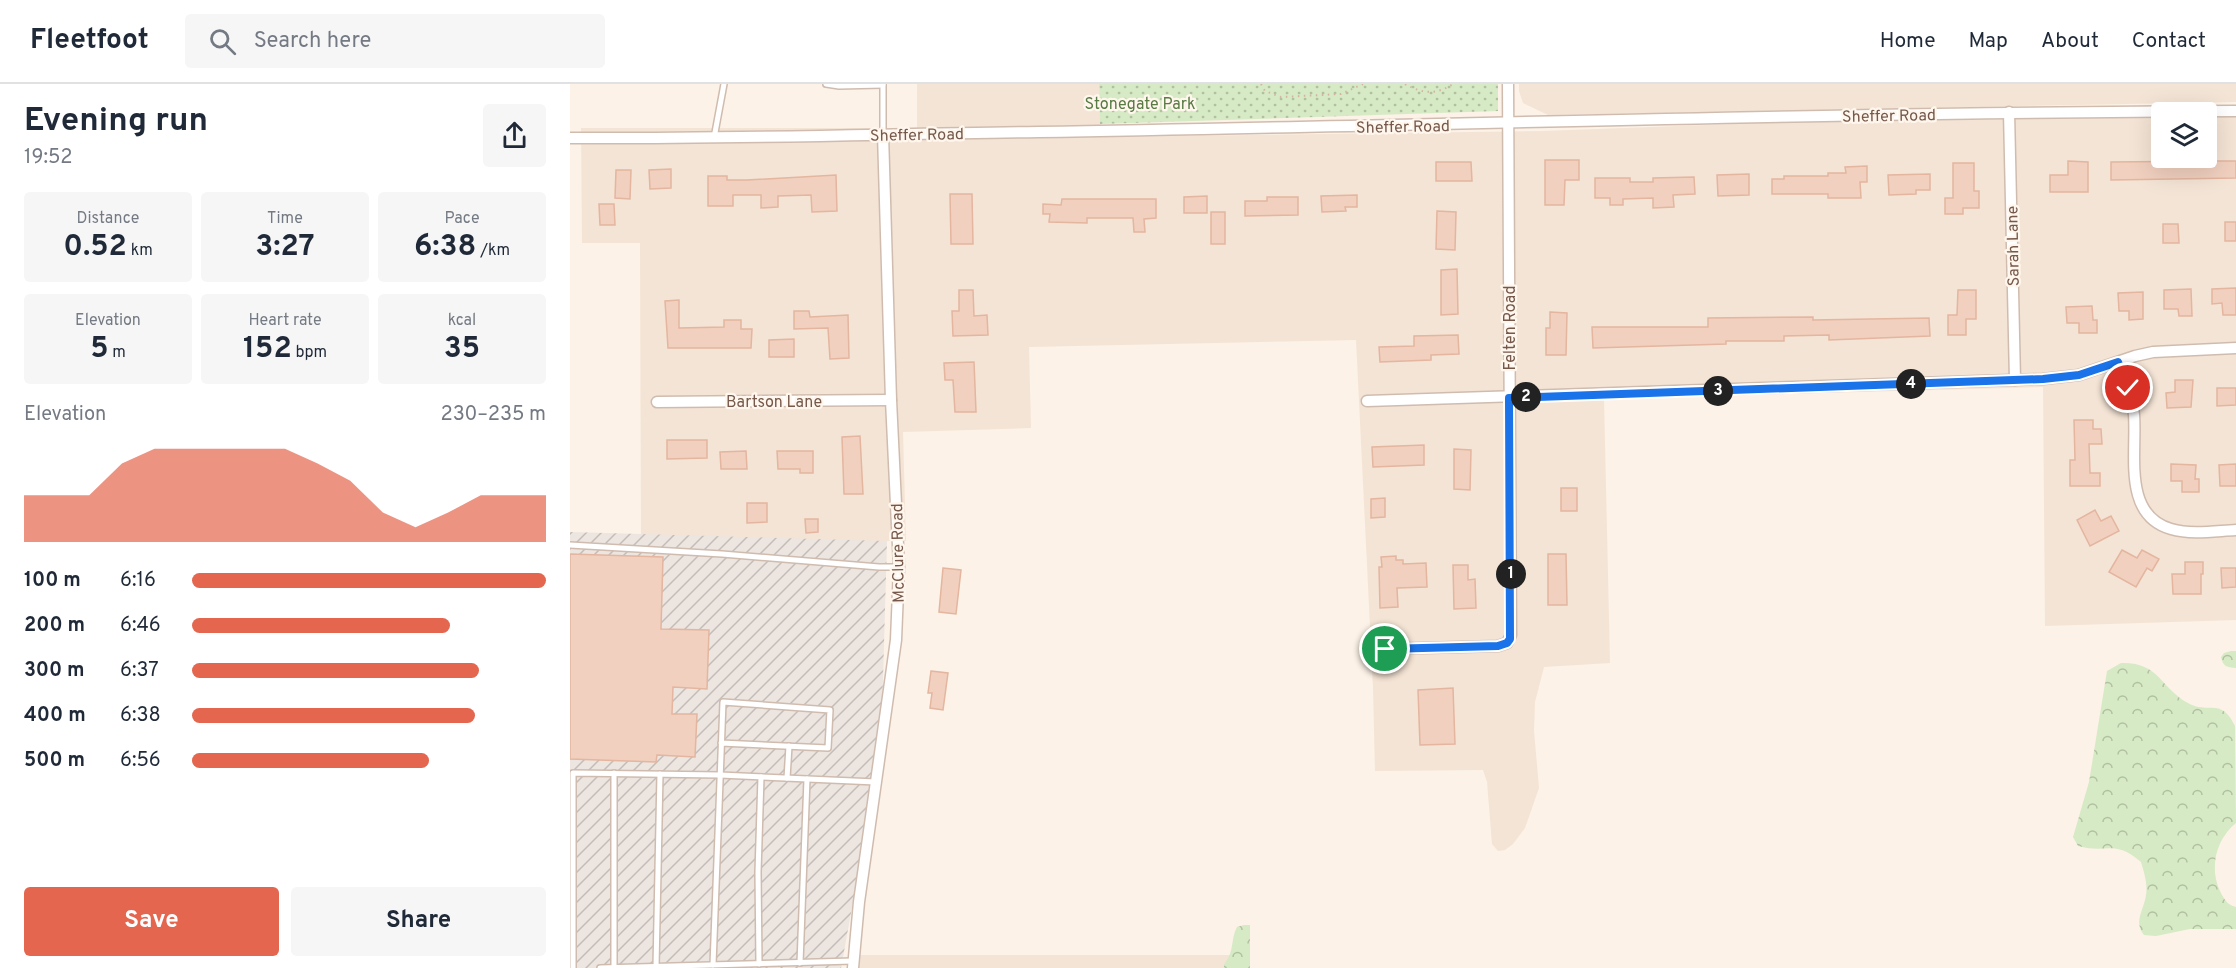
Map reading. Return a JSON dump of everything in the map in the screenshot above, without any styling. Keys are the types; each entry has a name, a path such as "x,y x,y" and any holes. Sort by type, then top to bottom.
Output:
{"street":[{"name":"Felten Road","path":"1385,649 1498,646 1507,643 1511,635 1508,84"},
{"name":"Sheffer Road","path":"570,138 714,138 1509,124 2008,112 2236,111"},
{"name":"Sarah Lane","path":"2008,112 2015,380"},
{"name":"McClure Road","path":"853,965 859,902 896,640 899,567 891,400 883,134"},
{"path":"1367,401 2015,380 2079,375 2153,352 2236,348"},
{"path":"2118,362 2131,399 2134,416 2135,485 2141,506 2148,515 2169,529 2192,532 2236,530"},
{"name":"Bartson Lane","path":"657,402 891,400"}],"lane":[{"path":"714,138 724,84"},
{"path":"826,84 883,85 883,134"},
{"path":"570,544 899,567"},
{"path":"713,965 721,742 723,702 830,710 828,748 721,742"},
{"path":"787,778 789,746"},
{"path":"614,773 614,968"},
{"path":"573,968 571,774 720,775 876,782"},
{"path":"656,967 660,774"},
{"path":"759,964 758,872 761,777"},
{"path":"800,963 807,779"},
{"path":"600,968 800,963 853,965"}],"path":[{"path":"1261,84 1266,91 1281,97 1341,94 1363,84"},
{"path":"1405,84 1427,93 1453,84"}],"shaded area":[{"path":"917,84 1099,84 1101,137 1543,131 1787,122 2151,117 2151,168 2217,168 2217,117 2236,117 2236,620 2045,626 2043,387 1604,399 1610,663 1544,667 1535,702 1534,731 1539,788 1525,828 1513,844 1505,850 1498,851 1492,844 1487,782 1483,770 1375,771 1356,340 1029,347 1031,428 903,432 906,541 641,541 640,243 582,243 581,128 917,128"},
{"path":"1519,84 2236,84 2236,102 1548,115 1523,103"},
{"path":"570,532 887,541 881,747 841,968 570,968"},
{"path":"858,955 1232,955 1224,964 1224,968 858,968"}],"green space":[{"name":"Stonegate Park","path":"1099,84 1498,84 1498,111 1100,124"},
{"path":"2236,651 2236,668 2226,666 2221,657 2224,653"},
{"path":"2121,663 2134,664 2152,671 2188,703 2225,711 2235,726 2236,823 2219,845 2215,873 2224,899 2236,907 2236,929 2190,929 2156,936 2144,935 2139,925 2146,891 2141,862 2132,855 2117,849 2078,846 2073,837 2089,782 2107,671"},
{"path":"1250,925 1250,968 1224,968 1237,927"}],"building":[{"path":"1545,160 1579,160 1579,180 1565,180 1564,205 1545,205"},
{"path":"2068,161 2088,162 2088,192 2050,192 2050,175 2068,175"},
{"path":"2217,161 2236,161 2236,178 2111,180 2111,162 2151,162 2151,168 2217,168"},
{"path":"1436,162 1471,162 1472,181 1436,181"},
{"path":"1953,163 1974,163 1974,191 1979,191 1979,208 1963,208 1963,214 1945,214 1945,198 1953,198"},
{"path":"1867,166 1867,182 1860,182 1861,198 1828,198 1828,194 1772,194 1772,179 1784,179 1784,176 1828,176 1828,173 1846,173 1845,167"},
{"path":"671,169 671,188 650,189 649,170"},
{"path":"616,170 631,170 630,199 615,198"},
{"path":"1749,174 1749,195 1718,196 1717,175"},
{"path":"1930,174 1930,190 1916,190 1916,194 1889,195 1888,175"},
{"path":"836,175 837,211 812,212 811,195 778,196 778,207 761,208 761,195 733,195 733,206 708,206 708,176 727,176 727,180 747,180"},
{"path":"1694,177 1695,194 1673,195 1674,207 1653,208 1653,198 1623,199 1623,205 1610,205 1610,198 1595,198 1595,178 1630,178 1630,182 1653,182 1653,178"},
{"path":"950,194 972,194 973,244 951,244"},
{"path":"1357,195 1357,207 1345,207 1346,211 1322,212 1321,196"},
{"path":"1207,196 1207,213 1184,213 1184,197"},
{"path":"1267,197 1298,197 1298,215 1245,216 1245,201 1267,201"},
{"path":"1062,199 1156,199 1156,218 1144,219 1145,232 1134,232 1133,218 1087,218 1087,223 1049,222 1050,214 1043,214 1043,204 1061,205"},
{"path":"599,204 614,204 615,225 600,225"},
{"path":"1437,211 1456,212 1455,250 1436,249"},
{"path":"1211,212 1225,212 1225,244 1211,244"},
{"path":"2225,222 2236,222 2236,241 2225,241"},
{"path":"2163,224 2178,224 2179,243 2163,243"},
{"path":"1457,269 1458,314 1441,315 1441,270"},
{"path":"2236,288 2236,315 2223,315 2222,303 2212,304 2212,289"},
{"path":"2191,289 2192,316 2179,316 2178,309 2164,309 2164,290"},
{"path":"959,290 973,290 974,316 987,315 988,335 953,336 952,311 959,311"},
{"path":"1958,290 1976,290 1976,319 1966,319 1966,335 1948,335 1948,315 1957,315"},
{"path":"2143,292 2143,319 2129,320 2129,311 2119,311 2118,293"},
{"path":"679,300 679,328 724,327 724,320 741,320 741,329 752,329 751,348 668,348 665,301"},
{"path":"2092,306 2093,320 2097,320 2097,333 2079,333 2079,323 2067,323 2066,307"},
{"path":"794,311 809,311 810,317 848,315 849,358 830,359 828,328 794,329"},
{"path":"1550,312 1567,313 1566,355 1546,355 1546,328 1550,328"},
{"path":"1813,317 1813,320 1929,318 1930,336 1829,340 1829,335 1784,336 1784,341 1726,341 1726,344 1593,348 1592,327 1708,327 1708,318"},
{"path":"1458,335 1459,354 1431,355 1431,360 1380,362 1379,347 1414,346 1414,336"},
{"path":"794,339 794,357 769,357 769,340"},
{"path":"974,362 976,412 955,412 953,380 945,380 944,363"},
{"path":"2175,380 2193,380 2191,407 2167,408 2166,393 2175,392"},
{"path":"2217,388 2236,388 2236,405 2217,406"},
{"path":"2074,420 2093,420 2093,429 2101,429 2102,444 2089,444 2090,473 2100,473 2100,486 2070,486 2070,460 2075,460"},
{"path":"860,436 863,494 844,494 842,437"},
{"path":"667,440 707,440 707,458 667,459"},
{"path":"1424,445 1424,465 1373,467 1372,447"},
{"path":"1454,449 1471,450 1470,490 1454,489"},
{"path":"746,451 747,469 721,469 720,452"},
{"path":"777,451 813,451 813,473 800,473 800,469 778,469"},
{"path":"2171,464 2196,465 2195,479 2199,479 2199,492 2182,492 2182,481 2171,481"},
{"path":"2236,464 2236,486 2220,486 2219,465"},
{"path":"1561,488 1577,488 1577,511 1561,511"},
{"path":"1385,498 1385,517 1371,518 1371,499"},
{"path":"747,503 767,503 767,522 747,523"},
{"path":"2095,510 2101,521 2111,516 2119,531 2090,546 2077,520"},
{"path":"805,519 818,519 818,532 806,533"},
{"path":"2122,550 2137,558 2142,550 2159,559 2152,571 2147,568 2136,587 2109,572"},
{"path":"570,554 663,557 661,629 709,630 707,689 673,687 672,714 697,714 695,757 657,755 656,762 570,759"},
{"path":"1548,554 1566,554 1567,605 1548,605"},
{"path":"1396,556 1396,560 1403,560 1403,564 1426,563 1427,587 1397,588 1398,607 1380,608 1379,567 1382,567 1381,557"},
{"path":"2185,562 2203,562 2201,594 2173,594 2172,574 2185,574"},
{"path":"1453,565 1468,565 1468,580 1475,579 1476,608 1454,609"},
{"path":"943,568 961,570 956,614 939,612"},
{"path":"2221,568 2236,568 2236,587 2222,588"},
{"path":"931,671 948,673 943,710 930,708 932,693 928,693"},
{"path":"1453,688 1455,744 1420,745 1418,690"}],"route":[{"path":"1385,649 1498,646 1507,643 1510,639 1509,398 2043,379 2079,375 2118,362 2128,388"}]}
